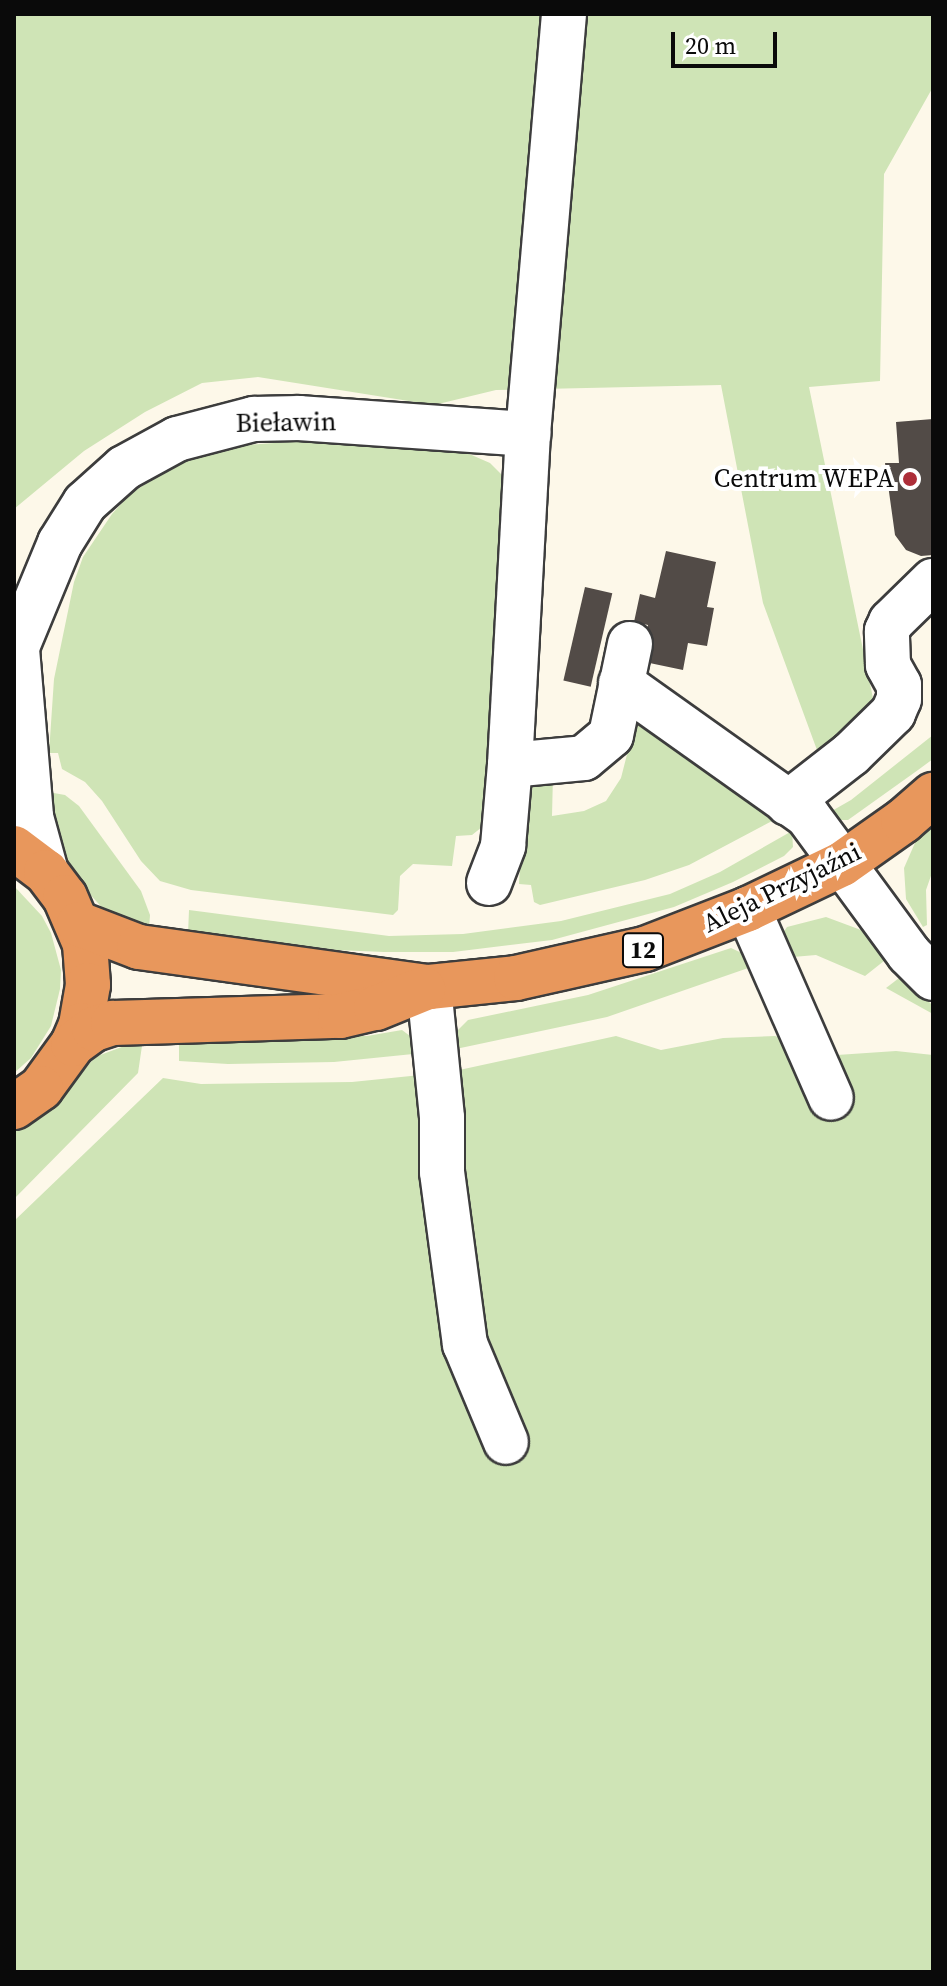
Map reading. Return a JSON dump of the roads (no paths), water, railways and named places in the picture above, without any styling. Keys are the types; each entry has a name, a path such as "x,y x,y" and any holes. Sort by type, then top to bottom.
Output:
{"highway":[{"name":"Aleja Przyjaźni","path":"79,924 139,947 429,987 516,978 645,949 748,909 842,864 903,821 933,795"},
{"name":"12","path":"14,1107 41,1088 73,1044 83,1015 88,985 88,964 79,924 65,897 30,860"},
{"name":"Aleja Przyjaźni","path":"73,1044 94,1029 142,1019 340,1016 376,1008 429,987"}],"street":[{"path":"489,883 503,846 510,765 528,434 564,14"},
{"name":"Bieławin","path":"30,860 31,817 16,652 60,543 85,503 124,468 177,439 229,422 254,419 299,418 528,434"},
{"path":"788,803 851,754 893,713 899,699 899,685 888,665 887,631 891,622 933,581"},
{"path":"510,765 584,758 611,735 626,663 788,803 807,815 909,954 933,978"},
{"path":"748,909 831,1098"},
{"path":"429,987 442,1118 442,1172 465,1344 506,1442"}],"place":[{"name":"Centrum WEPA","path":"910,479"}]}
